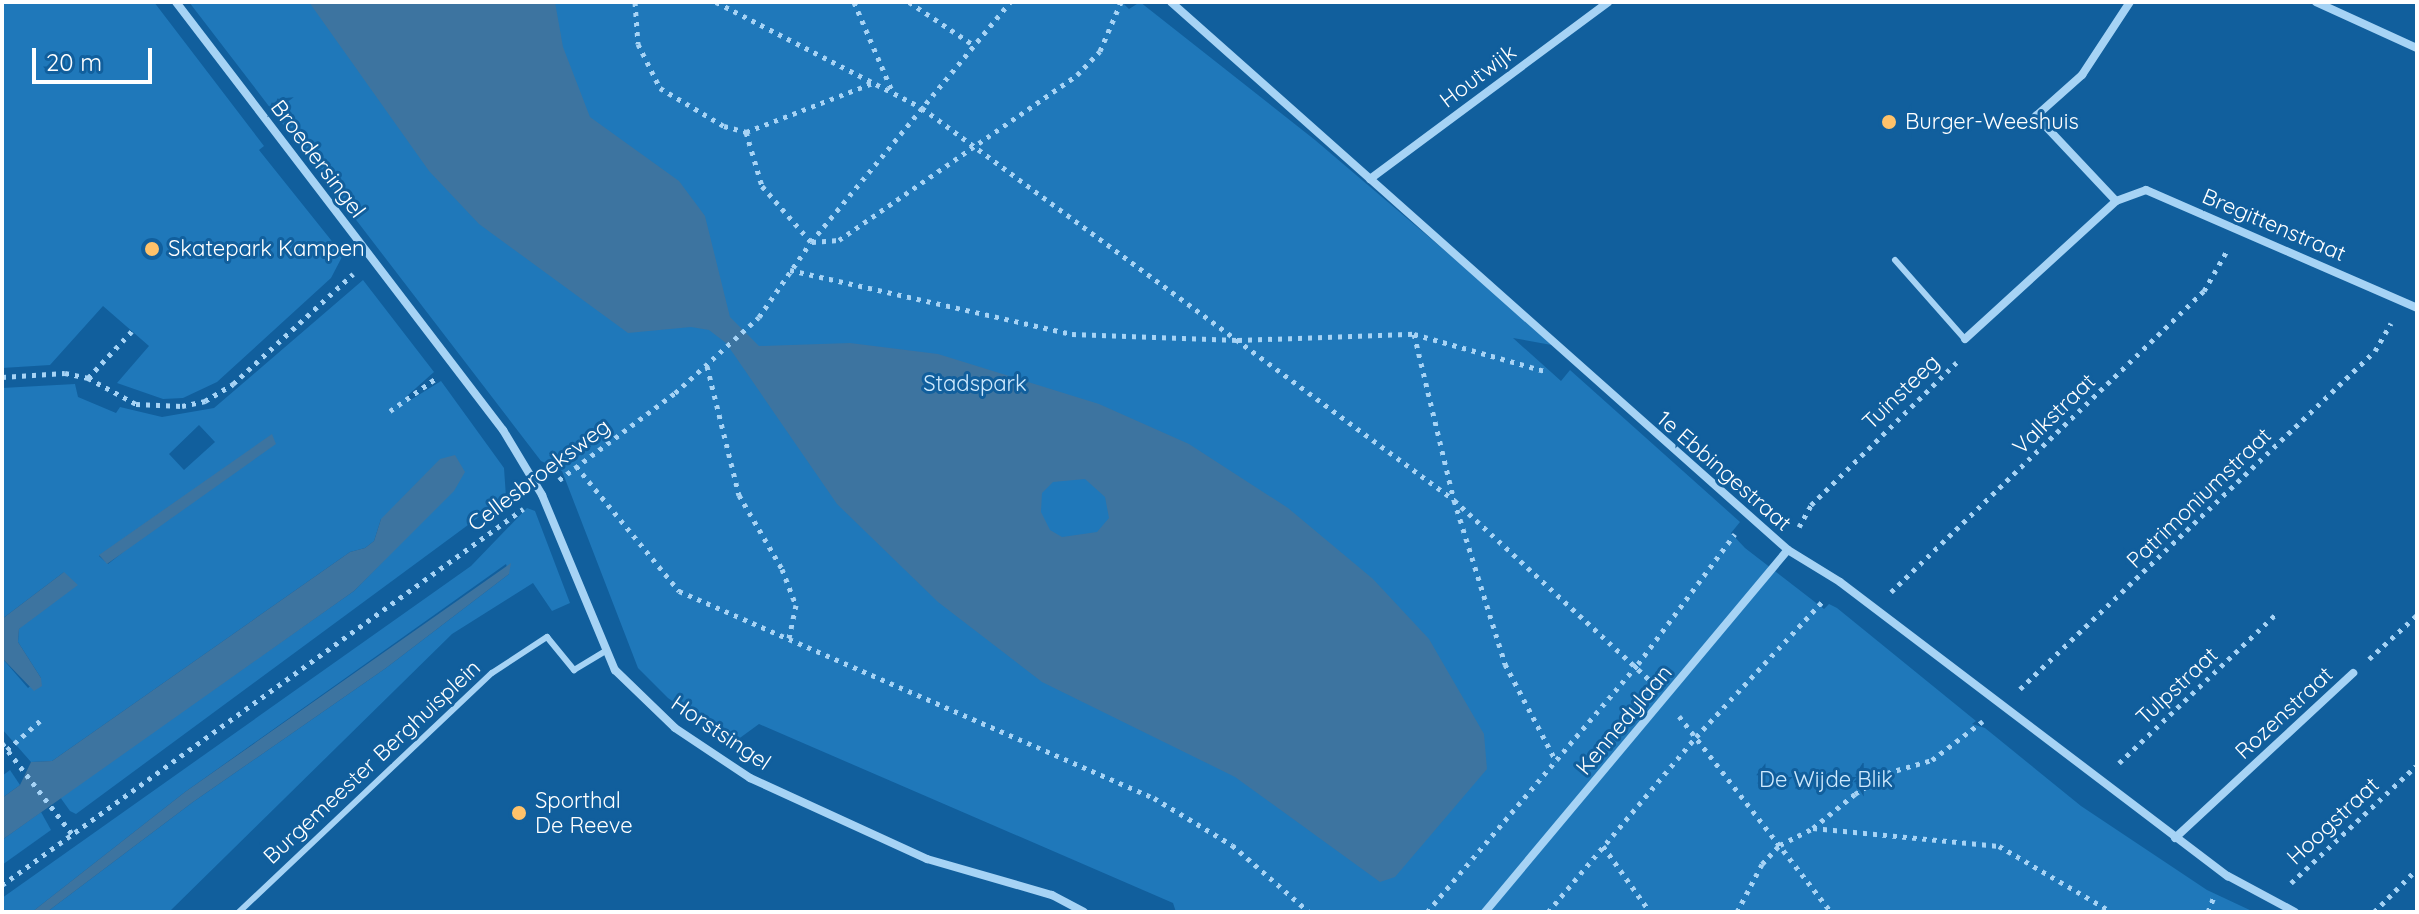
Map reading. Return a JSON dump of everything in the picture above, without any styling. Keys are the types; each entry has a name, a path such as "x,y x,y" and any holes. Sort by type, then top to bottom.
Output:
{"street":[{"name":"Broedersingel","path":"176,2 503,430 542,495"},
{"name":"1e Ebbingestraat","path":"1171,2 1565,357 1788,550 1840,582 2175,838 2295,912"},
{"name":"Houtwijk","path":"1370,179 1608,2"},
{"path":"1965,339 2116,201 2036,116 2082,75 2130,2"},
{"path":"2316,2 2417,48"},
{"name":"Bregittenstraat","path":"2116,201 2146,190 2240,228 2417,308"},
{"name":"Horstsingel","path":"542,495 615,670 675,728 750,778 927,859 1052,895 1084,912"},
{"name":"Kennedylaan","path":"1485,912 1788,550"},
{"name":"Rozenstraat","path":"2175,838 2353,673"}],"lane":[{"path":"1895,260 1965,339"},
{"name":"Burgemeester Berghuisplein","path":"239,912 492,673 547,637 574,670 606,651"}],"path":[{"path":"635,2 638,44 660,88 703,118 746,132 873,83"},
{"path":"716,2 922,108 1454,500 1638,664"},
{"path":"854,2 894,94"},
{"path":"909,2 972,44"},
{"name":"Cellesbroeksweg","path":"2,885 542,495 707,366 759,317 811,242 972,44 1010,2"},
{"path":"746,132 762,186 811,242 839,240 1090,64 1121,2"},
{"name":"Valkstraat","path":"1873,609 2204,291 2240,228"},
{"path":"2,377 65,373 88,378 136,404 182,406 205,401 233,384 370,258"},
{"path":"790,270 1072,334 1238,340 1414,334 1553,373 1565,357"},
{"name":"Patrimoniumstraat","path":"1780,845 1813,828 1887,773 1932,760 2001,707 2375,351 2403,301"},
{"path":"88,378 132,331"},
{"path":"1414,334 1454,500 1505,664 1556,761"},
{"name":"Tuinsteeg","path":"1788,550 1811,505 1961,359 1965,339"},
{"path":"390,411 453,366"},
{"path":"707,366 739,495 782,569 796,605 789,638"},
{"path":"576,466 679,591 1154,798 1232,845 1309,912"},
{"path":"1427,912 1638,664 1748,517"},
{"path":"1548,912 1696,737 1840,582"},
{"name":"Tulpstraat","path":"2100,781 2275,615"},
{"name":"Rozenstraat","path":"2353,673 2417,615"},
{"path":"7,750 42,719"},
{"path":"1696,737 1831,912"},
{"path":"2,743 72,834"},
{"name":"Hoogstraat","path":"2274,901 2318,853 2416,766"},
{"path":"1813,828 1999,846 2112,912"},
{"path":"1737,912 1762,864 1780,845"},
{"path":"1603,846 1650,912"},
{"path":"2374,912 2417,869"}],"green space":[{"path":"2,2 154,2 264,146 259,150 343,255 331,278 217,382 183,398 163,399 117,383 149,346 103,306 50,365 2,368"},
{"name":"Stadspark","path":"189,2 1122,2 1129,9 1140,2 1315,140 1557,346 1513,338 1561,381 1570,370 1740,522 1731,533 1745,548 1824,609 1829,604 1837,608 1976,721 1972,724 1985,728 2081,806 2207,890 2254,912 1176,912 1173,903 759,724 733,743 668,698 638,668 562,471 541,461"},
{"path":"363,280 434,372 407,396 409,401 441,381 504,468 506,497 76,814 60,797 354,591 395,549 381,519 374,541 365,548 350,552 52,761 31,762 2,729 2,658 28,688 41,678 18,642 19,629 64,572 2,619 2,388 75,384 78,397 116,413 120,407 162,417 214,408","holes":["199,425 215,442 184,470 169,454","272,435 108,564 99,556 100,555"]},
{"path":"527,508 535,511 570,603 552,611 533,583 452,634 169,912 47,912 193,802 386,668 509,574 506,564 185,792 32,912 2,912 2,898 471,566"},
{"path":"10,770 20,785 2,798 2,776"},
{"path":"41,812 51,830 2,865 2,840"}],"shaded area":[{"path":"309,2 555,2 563,47 590,117 679,181 705,216 730,317 759,346 850,343 938,354 1099,404 1189,444 1288,508 1373,579 1429,639 1484,734 1487,769 1395,877 1380,882 1235,777 1042,682 938,602 837,504 726,343 709,330 691,327 628,333 479,224 429,171","holes":["1085,479 1105,497 1109,518 1097,532 1062,537 1050,530 1041,512 1042,493 1053,482"]},
{"path":"272,434 276,444 107,564 99,555"},
{"path":"455,455 465,472 454,491 354,591 2,840 2,798 20,785 31,762 52,761 350,552 365,548 374,541 381,519 440,459"},
{"path":"511,563 509,574 386,668 193,802 47,912 32,912 185,792"},
{"path":"64,572 78,585 19,629 18,642 41,678 42,686 34,691 2,658 2,619"}],"place":[{"name":"Burger-Weeshuis","path":"1889,122"},
{"name":"Skatepark Kampen","path":"152,249"},
{"name":"Sporthal De Reeve","path":"519,813"}],"park label":[{"name":"De Wijde Blik","path":"1826,780"}]}
